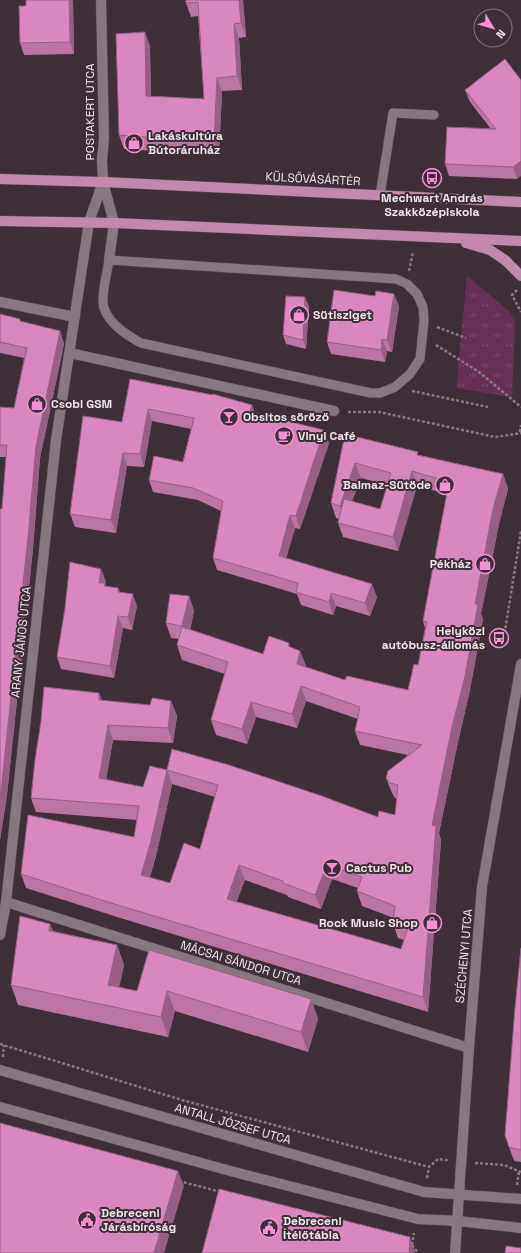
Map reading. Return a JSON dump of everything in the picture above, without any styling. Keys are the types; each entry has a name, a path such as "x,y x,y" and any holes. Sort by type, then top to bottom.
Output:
{"main road":[{"name":"KÜLSŐVÁSÁRTÉR","path":"0,179 103,182 521,202"},
{"path":"0,221 89,222 521,241"},
{"path":"447,238 490,250 505,260 521,276"}],"street":[{"name":"POSTAKERT UTCA","path":"89,222 103,182 102,160 104,139 101,0"},
{"path":"103,182 114,223 109,260"},
{"path":"89,222 70,353 334,411"},
{"path":"0,302 75,317"},
{"name":"ARANY JÁNOS UTCA","path":"0,935 6,902 56,440 70,353"},
{"name":"SZÉCHENYI UTCA","path":"455,1253 482,887 521,664"},
{"name":"MÁCSAI SÁNDOR UTCA","path":"6,902 469,1048"},
{"name":"ANTALL JÓZSEF UTCA","path":"0,1070 424,1192 521,1199"},
{"path":"0,1107 234,1172 418,1219 458,1221 521,1228"}],"lane":[{"path":"380,196 393,113 434,115"},
{"path":"109,260 396,279 407,284 417,294 423,307 424,321 420,359 410,374 394,387 380,393 371,393 140,343 126,336 116,327 108,316 103,302 109,260"}],"path":[{"path":"512,294 521,312"},
{"path":"423,336 479,372 521,407"},
{"path":"424,394 488,407"},
{"path":"334,411 379,412 495,437 520,433 521,425"},
{"path":"503,643 521,531"},
{"path":"0,1044 182,1100 429,1167 438,1159"},
{"path":"504,1165 521,1172"},
{"path":"174,1180 227,1194"},
{"path":"412,1244 418,1253"}],"green space":[{"path":"467,276 509,311 514,320 512,397 456,388"}],"building":[{"path":"26,0 69,0 70,42 20,43 19,6 26,6"},
{"path":"186,0 239,0 241,23 234,24 237,76 217,78 214,142 119,135 116,34 145,32 146,96 204,99 198,2 186,3"},
{"path":"505,59 521,80 521,161 513,167 445,164 447,127 496,129 465,90"},
{"path":"334,290 375,296 376,291 394,294 387,340 382,339 381,350 327,342"},
{"path":"286,296 305,297 303,340 283,335"},
{"path":"0,314 20,319 20,321 60,331 36,446 28,537 0,798 0,509 2,509 7,445 0,445 0,407 14,408 27,348 0,342"},
{"path":"130,379 213,394 252,405 250,412 324,430 296,516 290,515 279,556 372,584 365,603 331,593 329,602 296,592 298,583 213,558 223,501 193,488 149,480 154,456 183,462 194,418 148,409 140,454 123,453 111,520 70,514 83,416 122,422"},
{"path":"345,434 418,452 417,455 503,474 493,509 475,604 478,604 465,676 452,727 432,825 436,826 423,997 108,902 21,874 28,815 134,837 139,806 31,798 44,687 99,693 99,700 150,705 152,698 171,701 168,728 108,725 99,778 143,787 150,766 167,770 172,749 229,765 319,795 378,817 379,811 395,815 398,785 390,783 386,778 388,771 422,745 355,731 360,707 301,686 292,714 251,702 242,729 211,720 228,662 177,645 182,627 263,654 269,636 289,643 288,646 300,651 297,664 345,680 347,676 408,690 414,664 418,665 427,622 423,621 449,482 412,471 393,537 338,523 344,499 380,509 391,473 355,463 340,506 331,503","holes":["167,770 218,785 200,849 184,843 170,883 141,875 151,841","239,865 283,881 283,883 315,895 327,865 362,877 357,891 395,906 393,923 408,928 401,949 227,899"]},
{"path":"70,562 101,569 99,583 105,583 104,586 118,588 118,592 133,594 128,617 118,616 110,666 57,657 65,608"},
{"path":"170,594 189,596 182,626 166,623"},
{"path":"20,916 50,924 49,931 117,945 108,985 137,991 149,950 311,999 301,1032 167,991 161,1017 11,985"},
{"path":"521,948 521,1150 509,1147 505,1135"},
{"name":"Debreceni Járásbíróság","path":"0,1123 178,1171 154,1253 0,1253"},
{"path":"219,1189 410,1237 409,1253 202,1253"},
{"path":"506,1246 521,1248 521,1253 505,1253"}],"place":[{"name":"Lakáskultúra Bútoráruház","path":"134,143"},
{"name":"Mechwart András Szakközépiskola","path":"432,178"},
{"name":"Sütisziget","path":"299,315"},
{"name":"Csobi GSM","path":"37,404"},
{"name":"Obsitos söröző","path":"229,417"},
{"name":"Vinyl Café","path":"284,436"},
{"name":"Balmaz-Sütöde","path":"445,485"},
{"name":"Pékház","path":"485,564"},
{"name":"Helyközi autóbusz-állomás","path":"499,638"},
{"name":"Cactus Pub","path":"332,868"},
{"name":"Rock Music Shop","path":"432,923"},
{"name":"Debreceni Járásbíróság","path":"87,1220"},
{"name":"Debreceni Ítélőtábla","path":"269,1228"}]}
